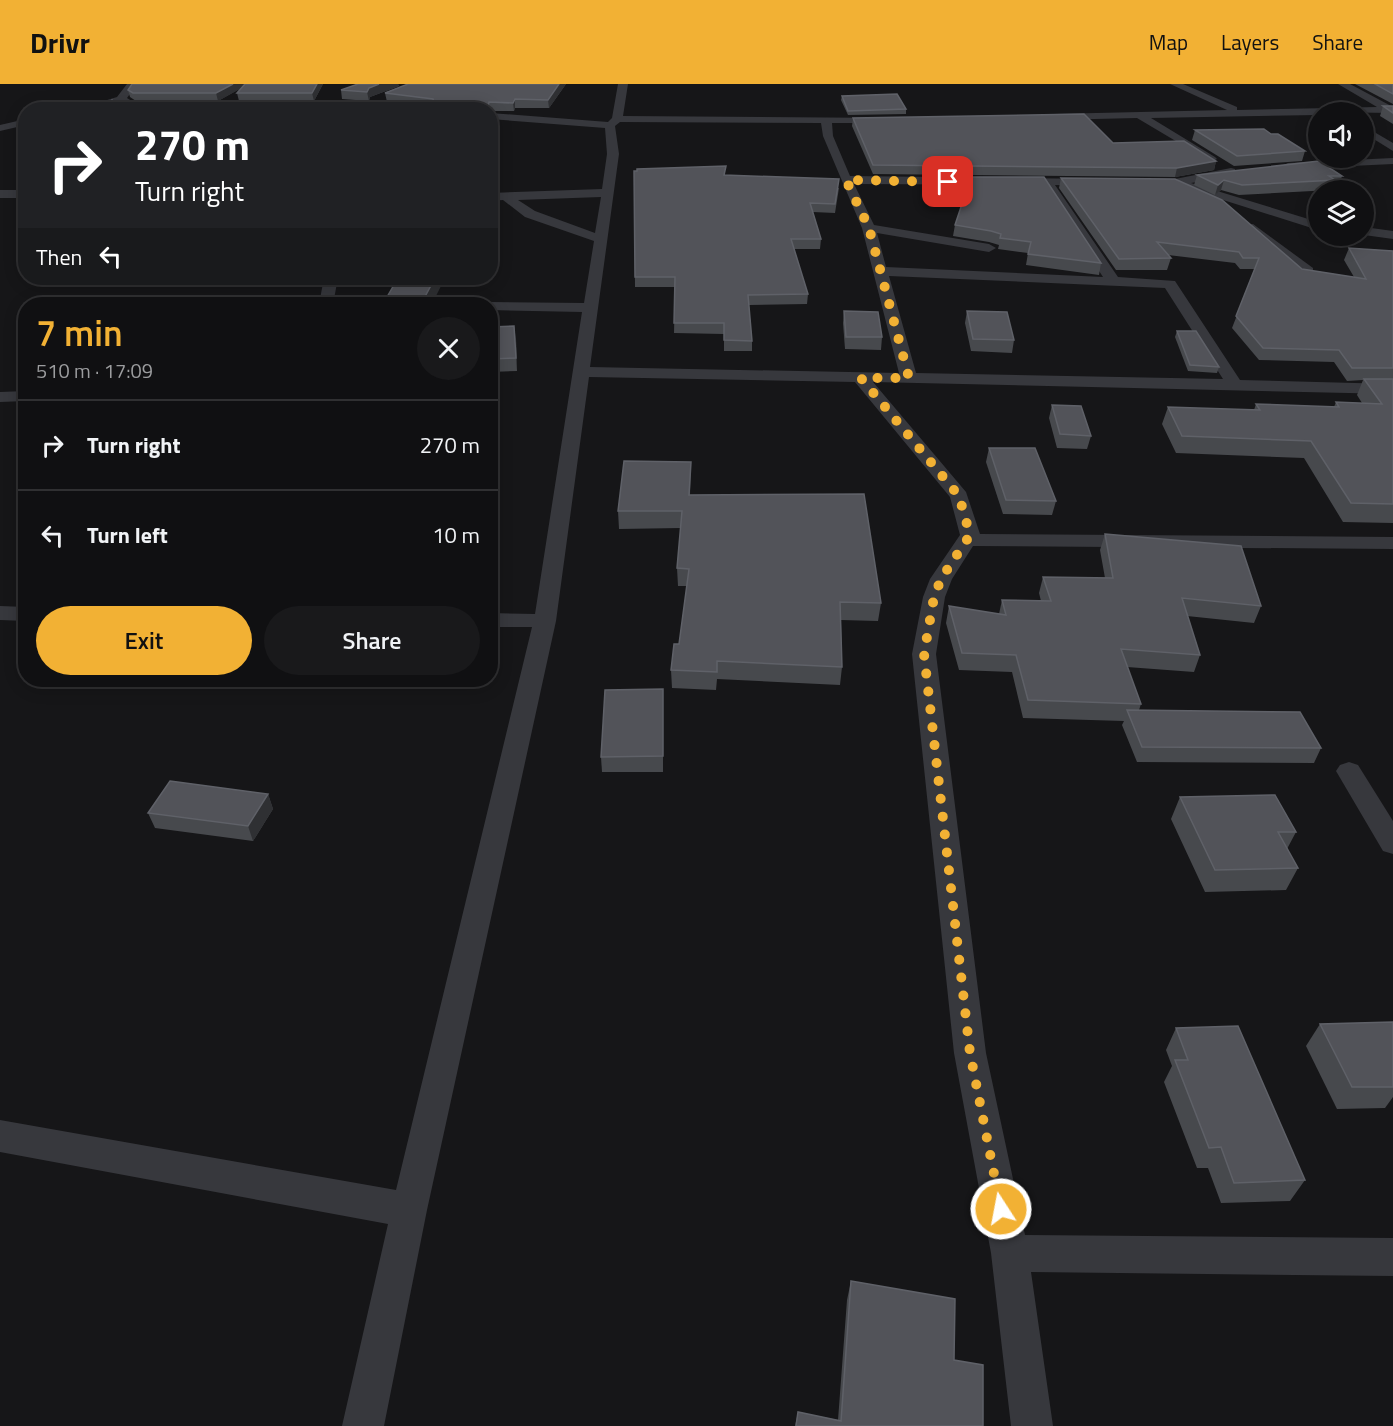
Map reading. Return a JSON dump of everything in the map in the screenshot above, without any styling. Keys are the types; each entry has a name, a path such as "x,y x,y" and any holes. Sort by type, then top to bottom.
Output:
{"street":[{"path":"122,102 132,84"},
{"path":"363,1426 409,1210 545,621 613,154 614,122 623,84"},
{"path":"1175,84 1240,112"},
{"path":"1343,84 1391,110"},
{"path":"371,102 395,95"},
{"path":"1374,111 1391,110"},
{"path":"1035,117 1308,112"},
{"path":"1140,116 1231,172"},
{"path":"498,117 614,122 896,119"},
{"path":"826,121 828,136 869,228 909,378"},
{"path":"0,128 18,124"},
{"path":"1374,136 1393,148"},
{"path":"1272,168 1393,161"},
{"path":"1140,183 1175,183 1247,170"},
{"path":"846,180 1105,183"},
{"path":"1047,182 1113,282"},
{"path":"1175,183 1224,206 1308,272"},
{"path":"1175,183 1308,223"},
{"path":"498,196 607,193"},
{"path":"0,194 18,194"},
{"path":"505,196 530,214 600,239"},
{"path":"869,228 989,248"},
{"path":"1374,232 1393,235"},
{"path":"880,271 1170,284 1235,385"},
{"path":"498,306 590,308"},
{"path":"581,372 1393,389"},
{"path":"861,378 959,496 970,535 941,579 934,597 924,654 970,1053 1010,1253 1032,1426"},
{"path":"0,397 18,396"},
{"path":"967,540 1104,543 1307,541 1393,543"},
{"path":"0,613 18,614"},
{"path":"498,620 545,621"},
{"path":"1349,771 1393,844"},
{"path":"0,1136 409,1210"},
{"path":"1010,1253 1393,1257"}],"building":[{"path":"132,84 233,84 216,93 133,93 128,90"},
{"path":"245,84 317,84 312,93 237,93"},
{"path":"358,84 379,84 369,88 367,92 341,90"},
{"path":"408,84 559,84 548,100 515,99 513,103 434,102 433,99 385,93"},
{"path":"1375,84 1393,84 1393,94"},
{"path":"897,94 906,109 848,111 842,96"},
{"path":"1383,106 1393,106 1393,113"},
{"path":"1084,114 1113,143 1184,141 1216,161 1177,168 873,165 853,118"},
{"path":"1264,129 1271,134 1278,134 1305,151 1237,156 1195,130"},
{"path":"1308,162 1308,168 1330,168 1342,176 1329,176 1335,180 1242,185 1224,180 1218,185 1197,175"},
{"path":"726,166 724,175 839,179 835,204 810,203 821,239 791,239 808,294 748,295 752,341 724,340 724,323 674,323 675,277 635,277 634,171 637,169"},
{"path":"971,177 1044,177 1101,263 1028,254 1031,242 1000,238 1001,234 991,231 955,225"},
{"path":"1061,178 1175,179 1222,200 1302,269 1366,279 1349,248 1393,251 1393,368 1352,368 1339,350 1263,348 1236,316 1259,258 1243,258 1239,252 1157,242 1171,258 1119,259"},
{"path":"394,285 431,285 425,297 387,297"},
{"path":"844,311 878,312 882,337 846,337"},
{"path":"967,311 1007,312 1014,340 973,339"},
{"path":"514,326 516,358 498,359 498,327"},
{"path":"1177,331 1196,331 1219,367 1190,365"},
{"path":"1364,379 1393,379 1393,504 1351,503 1311,441 1182,436 1168,407 1260,410 1256,404 1339,407 1336,402 1382,404"},
{"path":"1052,405 1081,406 1091,436 1060,434"},
{"path":"989,448 1035,448 1056,501 1006,500"},
{"path":"624,461 691,462 689,495 864,494 881,603 840,602 842,667 717,661 717,672 671,670 674,644 679,644 689,569 677,568 682,511 618,511"},
{"path":"1105,534 1241,546 1261,606 1182,598 1200,655 1121,649 1141,704 1028,700 1016,655 962,653 949,606 1006,615 1002,600 1051,601 1043,577 1113,578"},
{"path":"663,689 663,756 601,757 605,690"},
{"path":"1127,710 1300,712 1321,748 1142,747"},
{"path":"170,781 268,794 248,826 148,813"},
{"path":"1275,795 1296,832 1278,832 1298,868 1215,870 1180,797"},
{"path":"1393,1022 1393,1087 1352,1087 1320,1024"},
{"path":"1238,1026 1305,1180 1234,1183 1221,1147 1209,1148 1175,1060 1188,1060 1176,1028"},
{"path":"851,1281 955,1299 954,1360 983,1365 983,1426 796,1426 798,1412 841,1421"}],"route":[{"path":"948,182 846,180 869,228 909,378 861,378 959,496 970,535 941,579 934,597 924,654 970,1053 1001,1209"}]}
